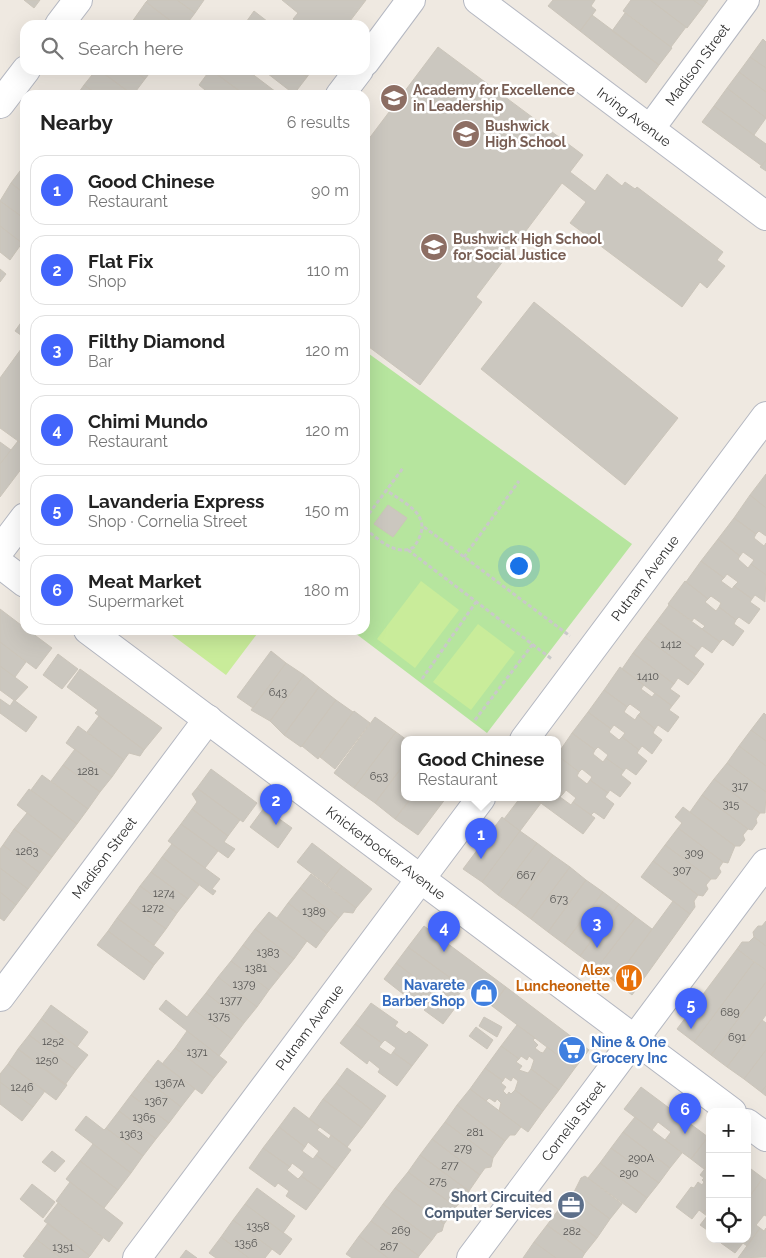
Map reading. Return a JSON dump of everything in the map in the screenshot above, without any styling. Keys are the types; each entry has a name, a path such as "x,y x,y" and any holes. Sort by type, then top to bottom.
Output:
{"street":[{"path":"63,20 78,0"},
{"path":"370,55 411,0"},
{"name":"Irving Avenue","path":"478,0 766,216"},
{"name":"Madison Street","path":"650,129 744,0"},
{"path":"0,104 22,75"},
{"path":"344,90 355,75"},
{"name":"Putnam Avenue","path":"527,736 766,416"},
{"path":"0,550 20,524"},
{"path":"0,564 20,579"},
{"name":"Knickerbocker Avenue","path":"95,635 727,1108"},
{"name":"Madison Street","path":"0,997 208,719"},
{"name":"Putnam Avenue","path":"137,1258 479,801"},
{"name":"Cornelia Street","path":"471,1258 766,863"},
{"path":"751,1126 766,1137"}],"path":[{"path":"370,511 403,468"},
{"path":"464,557 520,480"},
{"path":"386,490 414,510 424,527 570,637"},
{"path":"408,550 418,542 424,527"},
{"path":"370,533 393,549 408,550 553,660"},
{"path":"422,679 476,602"},
{"path":"475,720 532,644"}],"green space":[{"path":"370,355 632,544 487,733 358,635 370,635"},
{"path":"421,581 459,610 415,668 377,639"},
{"path":"478,624 515,652 471,710 433,682"},
{"path":"172,635 256,635 226,675"}],"building":[{"path":"24,0 40,0 34,8"},
{"path":"148,0 177,0 195,13 190,20 169,20 146,2"},
{"path":"177,0 204,0 195,13"},
{"path":"282,0 366,0 351,20 294,20 293,19 298,13"},
{"path":"553,0 595,0 591,6 596,10 580,31 548,6"},
{"path":"631,0 650,0 686,27 671,47 623,11"},
{"path":"650,0 693,0 703,7 687,28"},
{"path":"693,0 708,0 703,7"},
{"path":"146,2 169,20 136,20 134,19"},
{"path":"254,11 266,20 248,20"},
{"path":"625,13 672,48 659,65 612,31"},
{"path":"592,15 659,65 646,83 580,31"},
{"path":"763,39 766,42 766,68 750,57"},
{"path":"438,47 583,155 570,172 595,191 607,174 622,186 625,182 635,189 637,187 723,252 717,260 725,266 707,288 700,282 682,307 570,223 586,202 562,183 476,297 482,302 420,385 370,348 370,137"},
{"path":"750,57 766,68 766,92 739,72"},
{"path":"739,72 766,92 766,118 727,88"},
{"path":"92,75 106,75 126,90 91,90 84,85"},
{"path":"106,75 140,75 145,79 137,90 126,90"},
{"path":"140,75 148,75 145,79"},
{"path":"206,75 218,75 238,90 205,90 199,85"},
{"path":"218,75 254,75 273,90 238,90"},
{"path":"269,75 304,75 307,77 297,90 289,90"},
{"path":"84,85 91,90 80,90"},
{"path":"727,88 766,118 754,135 714,106"},
{"path":"714,106 766,144 766,160 762,166 702,122"},
{"path":"766,160 766,171 760,167"},
{"path":"20,171 20,190 11,183"},
{"path":"11,183 20,190 20,215 0,201"},
{"path":"0,201 20,215 20,241 0,226"},
{"path":"0,226 20,241 20,246 10,260 0,252"},
{"path":"0,269 6,274 0,282"},
{"path":"534,302 678,418 625,485 481,369"},
{"path":"20,324 20,334 15,331"},
{"path":"20,350 20,442 0,428 0,378"},
{"path":"18,441 20,442 20,471 0,497 0,464"},
{"path":"0,442 11,450 0,464"},
{"path":"766,474 766,508 750,495"},
{"path":"750,495 766,508 766,536 759,531 756,534 734,518"},
{"path":"388,505 407,518 393,537 374,524"},
{"path":"734,518 756,534 754,538 764,546 766,543 766,575 751,564 754,560 743,552 740,556 718,539"},
{"path":"718,539 740,556 738,559 748,568 751,564 766,575 765,602 755,595 752,599 734,586 738,582 727,574 724,578 701,561"},
{"path":"701,561 724,578 721,581 732,589 734,586 752,599 750,602 760,609 749,624 739,617 736,620 719,607 721,603 711,596 708,599 686,582"},
{"path":"685,581 708,599 705,602 716,611 719,607 736,620 734,624 744,631 733,646 723,639 720,642 702,629 705,626 694,618 692,621 668,604"},
{"path":"669,605 720,642 712,653 702,646 698,651 657,621"},
{"path":"0,609 20,624 20,635 35,635 52,648 36,669 0,642"},
{"path":"657,621 698,651 694,656 704,664 696,675 645,637"},
{"path":"645,637 696,675 688,685 678,678 674,684 633,653"},
{"path":"0,642 26,662 15,677 0,666"},
{"path":"271,651 286,663 253,708 237,697"},
{"path":"633,653 674,684 670,689 680,696 672,706 622,669"},
{"path":"58,654 78,669 62,689 43,675"},
{"path":"286,663 304,675 270,721 251,710"},
{"path":"0,666 28,687 15,701 0,690"},
{"path":"620,667 644,685 641,689 652,697 655,693 672,706 669,710 679,717 668,732 658,725 655,729 638,715 641,712 630,704 627,707 604,690"},
{"path":"80,669 162,728 144,750 95,713 98,710 67,687"},
{"path":"304,675 319,687 284,735 270,721"},
{"path":"319,687 336,700 301,747 284,735"},
{"path":"604,690 627,707 624,712 635,720 638,715 655,729 653,733 662,740 652,754 642,746 639,750 622,737 625,733 614,725 611,729 588,712"},
{"path":"0,699 10,706 14,700 37,717 26,732 0,713"},
{"path":"336,700 353,712 318,759 302,746"},
{"path":"354,711 370,723 335,769 320,757"},
{"path":"588,712 611,729 609,732 619,740 622,737 639,750 637,753 647,761 636,775 626,768 624,771 606,758 608,755 598,747 595,750 572,733"},
{"path":"764,713 766,715 766,741 751,730"},
{"path":"99,716 144,750 140,756 129,753 124,760 87,732"},
{"path":"375,717 396,732 354,788 334,773"},
{"path":"78,726 124,760 112,777 66,743"},
{"path":"751,730 766,741 766,766 739,746"},
{"path":"396,732 402,736 401,768 375,803 354,788"},
{"path":"572,733 595,750 593,754 603,762 606,758 624,771 621,775 631,783 620,797 610,790 608,793 590,780 592,777 582,769 579,772 561,758 561,749"},
{"path":"739,746 766,766 766,792 727,763"},
{"path":"75,749 112,777 100,792 63,765"},
{"path":"561,758 579,772 577,776 587,784 590,780 608,793 605,797 614,804 604,819 594,812 591,815 573,802 576,798 566,790 563,794 561,792"},
{"path":"727,763 766,792 765,813 760,813 714,779"},
{"path":"63,765 100,792 88,809 51,781"},
{"path":"401,768 401,801 409,801 395,819 375,803"},
{"path":"211,769 257,803 243,822 197,788"},
{"path":"42,775 88,809 77,824 31,790"},
{"path":"714,779 760,813 756,819 757,823 752,830 702,795"},
{"path":"197,788 240,820 228,836 192,809 197,802 192,794"},
{"path":"29,789 77,824 64,841 17,805"},
{"path":"702,795 748,829 743,835 745,840 740,846 735,846 690,812"},
{"path":"561,798 571,805 573,802 595,818 583,834 538,801 561,801"},
{"path":"409,801 444,801 418,835 395,819"},
{"path":"518,801 538,801 541,803 520,831 504,819"},
{"path":"683,807 735,846 728,863 723,862 678,828 682,823 675,817"},
{"path":"264,808 292,828 278,848 250,827"},
{"path":"192,809 228,836 224,842 235,849 228,858 181,824"},
{"path":"27,813 64,841 52,857 14,829"},
{"path":"502,817 520,831 482,882 463,869"},
{"path":"181,824 218,851 205,868 168,841"},
{"path":"678,828 723,862 719,868 721,872 716,879 711,879 665,845"},
{"path":"14,829 52,857 40,873 3,845"},
{"path":"520,831 537,843 498,895 482,882"},
{"path":"312,843 342,866 327,885 297,862"},
{"path":"537,843 553,855 515,907 498,895"},
{"path":"172,844 220,879 212,889 216,891 213,895 162,857"},
{"path":"3,845 40,873 28,889 0,868 0,849"},
{"path":"665,845 711,879 706,885 708,889 703,896 698,895 653,861"},
{"path":"553,855 570,867 531,919 515,907"},
{"path":"162,857 199,885 188,899 151,872"},
{"path":"653,861 698,895 694,901 695,907 690,914 641,877"},
{"path":"342,866 372,889 356,908 327,885"},
{"path":"570,867 586,880 548,932 531,919"},
{"path":"0,868 28,889 16,905 0,892"},
{"path":"151,872 188,899 177,913 140,886"},
{"path":"311,874 356,908 353,913 344,912 339,918 300,888"},
{"path":"586,880 603,892 564,944 548,932"},
{"path":"140,886 177,913 166,929 129,902"},
{"path":"300,888 339,918 327,933 288,903"},
{"path":"0,892 16,905 4,921 0,918"},
{"path":"603,892 619,904 580,956 564,944"},
{"path":"673,901 690,914 632,995 614,981"},
{"path":"129,902 166,929 154,945 117,918"},
{"path":"288,903 327,933 316,948 277,918"},
{"path":"619,904 636,917 597,968 580,956"},
{"path":"269,912 307,941 294,959 255,929"},
{"path":"636,917 652,929 614,981 597,968"},
{"path":"117,918 164,953 154,965 108,931"},
{"path":"766,921 766,946 754,937 753,932"},
{"path":"424,926 506,987 492,1006 469,988 467,990 408,947"},
{"path":"255,929 294,959 281,975 243,945"},
{"path":"108,931 154,965 144,980 97,945"},
{"path":"754,937 766,946 766,970 737,949 742,942 749,942"},
{"path":"243,945 281,975 269,990 231,961"},
{"path":"408,947 464,988 454,1001 429,982 426,986 396,963"},
{"path":"737,949 754,962 694,1042 677,1029"},
{"path":"231,961 269,990 257,1007 218,977"},
{"path":"754,962 766,970 766,982 711,1055 694,1042"},
{"path":"396,963 455,1008 443,1024 424,1010 426,1008 414,999 412,1001 384,979"},
{"path":"218,977 257,1007 244,1023 206,993"},
{"path":"766,982 766,1015 727,1067 711,1055"},
{"path":"506,987 589,1050 575,1068 492,1006"},
{"path":"206,993 244,1023 232,1039 193,1009"},
{"path":"166,1000 187,1017 193,1009 232,1039 219,1056 159,1009"},
{"path":"371,1003 398,1022 395,1026 406,1034 409,1031 428,1045 412,1066 393,1052 396,1048 385,1040 382,1043 355,1024"},
{"path":"51,1005 88,1032 77,1047 41,1019"},
{"path":"484,1017 502,1027 497,1037 479,1026"},
{"path":"41,1019 88,1055 76,1070 29,1035"},
{"path":"762,1020 766,1023 766,1050 744,1079 727,1067"},
{"path":"355,1024 382,1043 379,1047 391,1055 393,1052 412,1066 397,1086 378,1072 380,1069 369,1060 367,1064 340,1043"},
{"path":"517,1025 535,1038 533,1040 538,1045 535,1048 540,1052 543,1053 547,1047 575,1068 559,1090 531,1069 534,1060 529,1056 527,1060 521,1056 519,1059 501,1046"},
{"path":"476,1027 493,1040 487,1049 469,1036"},
{"path":"187,1031 227,1062 214,1078 175,1048"},
{"path":"29,1035 76,1070 65,1085 18,1049"},
{"path":"501,1046 519,1059 516,1062 522,1066 519,1070 528,1073 531,1069 559,1090 543,1111 515,1090 518,1081 513,1077 511,1081 505,1077 503,1081 485,1068"},
{"path":"175,1048 214,1078 202,1094 162,1064"},
{"path":"18,1049 67,1085 56,1100 8,1064"},
{"path":"766,1050 766,1086 761,1092 744,1079"},
{"path":"158,1060 195,1089 181,1107 144,1078"},
{"path":"8,1064 45,1091 33,1107 0,1082 0,1074"},
{"path":"347,1068 386,1096 374,1112 336,1083"},
{"path":"485,1068 503,1081 501,1083 506,1087 503,1091 507,1095 515,1090 543,1111 528,1132 499,1111 501,1103 497,1099 495,1102 489,1098 486,1101 470,1089"},
{"path":"144,1078 181,1107 169,1123 131,1095"},
{"path":"0,1082 33,1107 22,1121 0,1104"},
{"path":"336,1083 374,1112 362,1128 323,1099"},
{"path":"766,1086 766,1096 761,1092"},
{"path":"641,1087 706,1136 706,1140 691,1159 665,1140 671,1132 658,1122 652,1130 624,1109"},
{"path":"470,1089 521,1127 515,1135 510,1135 505,1141 457,1105"},
{"path":"131,1095 169,1123 156,1139 119,1111"},
{"path":"323,1099 362,1128 347,1147 309,1119"},
{"path":"457,1105 505,1141 493,1158 445,1122"},
{"path":"294,1107 320,1127 317,1130 329,1139 331,1135 351,1150 336,1170 316,1155 319,1151 308,1142 305,1147 279,1127"},
{"path":"119,1111 156,1139 143,1156 106,1128"},
{"path":"86,1116 104,1130 106,1128 143,1156 131,1173 75,1130"},
{"path":"635,1117 682,1153 670,1168 623,1132"},
{"path":"445,1122 493,1158 491,1167 485,1168 480,1175 432,1139"},
{"path":"279,1127 305,1147 302,1151 313,1159 316,1155 336,1170 321,1190 301,1176 304,1172 292,1163 290,1167 263,1148"},
{"path":"623,1132 670,1168 659,1183 611,1148"},
{"path":"432,1139 480,1175 469,1191 420,1155"},
{"path":"706,1140 706,1167 704,1169 691,1159"},
{"path":"93,1144 131,1173 118,1190 80,1161"},
{"path":"263,1148 290,1167 287,1170 298,1179 301,1176 321,1190 306,1210 286,1196 289,1191 278,1183 275,1187 249,1168"},
{"path":"611,1148 659,1183 647,1198 600,1163"},
{"path":"52,1151 65,1161 55,1172 42,1162"},
{"path":"420,1155 469,1191 467,1199 462,1200 456,1207 408,1172"},
{"path":"80,1161 118,1190 104,1208 66,1179"},
{"path":"600,1163 647,1198 636,1213 588,1178"},
{"path":"706,1167 706,1209 703,1213 699,1210 692,1219 676,1207 691,1187 694,1188 698,1182 702,1185 704,1178 700,1175"},
{"path":"751,1169 763,1178 751,1194"},
{"path":"408,1172 456,1207 444,1224 395,1188"},
{"path":"585,1176 622,1204 610,1219 574,1192 581,1178"},
{"path":"763,1178 766,1180 766,1216 764,1215 756,1225 760,1228 751,1240 751,1198 751,1194"},
{"path":"70,1182 123,1223 109,1242 56,1201"},
{"path":"32,1184 55,1202 43,1218 20,1199"},
{"path":"257,1188 295,1216 283,1233 245,1204"},
{"path":"395,1188 444,1224 442,1231 437,1233 432,1240 383,1204"},
{"path":"574,1192 610,1219 597,1238 560,1210 561,1205"},
{"path":"58,1203 103,1238 90,1256 44,1221"},
{"path":"245,1204 292,1239 280,1255 233,1220"},
{"path":"383,1204 432,1240 419,1256 371,1221"},
{"path":"559,1209 597,1238 585,1253 547,1225"},
{"path":"706,1217 706,1229 700,1225"},
{"path":"233,1220 272,1249 265,1258 249,1258 221,1237"},
{"path":"371,1221 419,1256 418,1258 388,1258 359,1236"},
{"path":"48,1223 90,1256 88,1258 61,1258 36,1239"},
{"path":"547,1225 585,1253 582,1258 556,1258 534,1242"},
{"path":"760,1228 764,1231 766,1228 766,1257 738,1258 749,1243 751,1243"},
{"path":"359,1236 388,1258 352,1258 346,1254"},
{"path":"221,1237 249,1258 216,1258 209,1253"},
{"path":"36,1239 61,1258 26,1258 23,1256"},
{"path":"534,1242 556,1258 523,1258"},
{"path":"721,1243 743,1243 735,1253"},
{"path":"186,1250 197,1258 180,1258"}],"place":[{"name":"Academy for Excellence in Leadership","path":"394,98"},
{"name":"Bushwick High School","path":"466,134"},
{"name":"Bushwick High School for Social Justice","path":"434,247"},
{"name":"Flat Fix","path":"276,825"},
{"name":"Good Chinese","path":"481,859"},
{"name":"Filthy Diamond","path":"597,948"},
{"name":"Chimi Mundo","path":"444,952"},
{"name":"Alex Luncheonette","path":"629,978"},
{"name":"Navarete Barber Shop","path":"484,993"},
{"name":"Lavanderia Express","path":"691,1029"},
{"name":"Nine & One Grocery Inc","path":"572,1050"},
{"name":"Meat Market","path":"685,1134"},
{"name":"Short Circuited Computer Services","path":"571,1205"}]}
